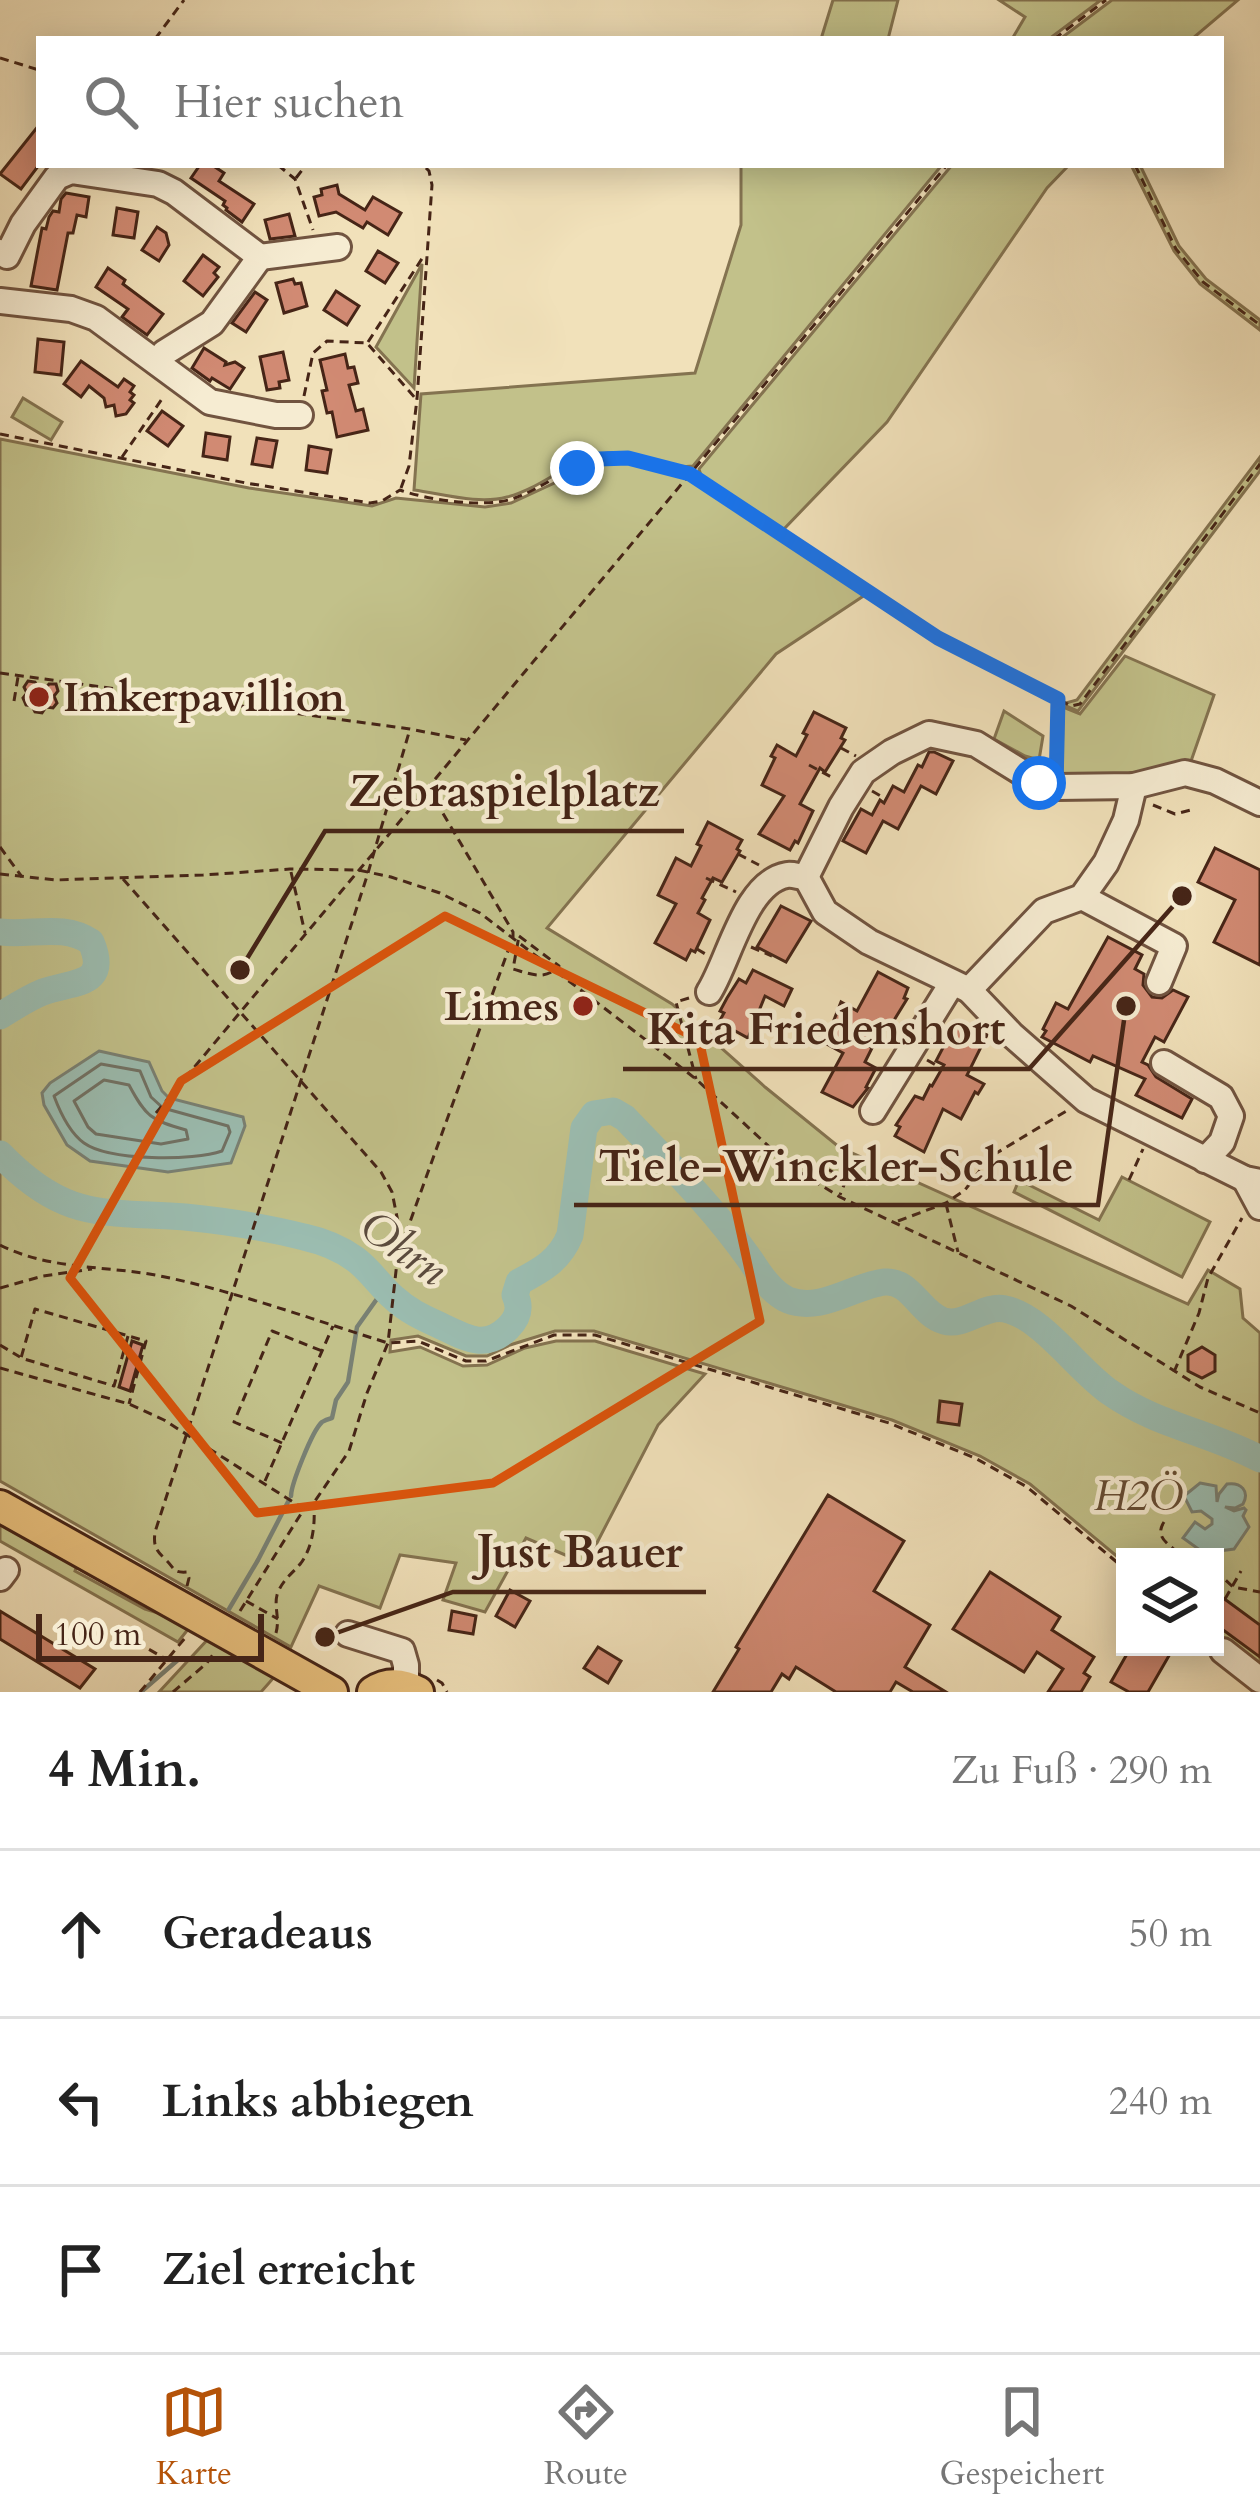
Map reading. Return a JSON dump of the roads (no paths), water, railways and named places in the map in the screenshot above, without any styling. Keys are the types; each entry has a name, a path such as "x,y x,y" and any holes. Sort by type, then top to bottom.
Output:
{"main road":[{"path":"0,1506 194,1606 332,1692"},
{"path":"373,1692 393,1684 412,1689"}],"street":[{"path":"299,415 210,402 96,318 71,309 0,299 12,279 3,254 57,177 70,171 158,184 260,257 329,248"},
{"path":"167,370 164,353 212,323 260,257"},
{"path":"806,878 863,772 929,734 976,744 1039,783 1056,787 1133,791 1185,773 1260,803"},
{"path":"873,1111 960,987 1045,910 1082,897 1106,863 1126,820 1133,791"},
{"path":"709,992 722,972 736,927 762,889 785,875 806,878"},
{"path":"806,878 824,912 869,942 960,987 1086,1100 1252,1180 1251,1212"},
{"path":"1082,897 1174,946 1160,982"},
{"path":"1164,1063 1221,1097 1231,1115 1222,1142 1204,1160"},
{"path":"348,1634 402,1651 412,1689"},
{"path":"1224,1652 1260,1680"}],"water":[{"path":"99,1051 149,1062 169,1098 243,1117 245,1126 231,1163 168,1172 90,1161 67,1145 42,1093"},
{"path":"1200,1483 1216,1486 1217,1502 1227,1484 1243,1488 1243,1504 1225,1507 1246,1510 1243,1516 1249,1527 1234,1549 1197,1548 1183,1538 1195,1522 1205,1529 1212,1524 1201,1511 1192,1512 1184,1496"}],"waterway":[{"name":"Ohrn","path":"0,932 69,933 91,942 96,957 96,967 85,980 43,992 0,1016"},
{"name":"Ohrn","path":"0,1154 45,1191 85,1208 230,1222 324,1243 355,1259 411,1310 459,1334 483,1340 500,1335 511,1324 518,1313 519,1282 549,1263 566,1244 584,1128 594,1114 613,1111 691,1187 782,1297 813,1303 885,1282 902,1286 944,1321 1005,1309 1033,1322 1128,1404 1260,1459"},
{"path":"291,1496 313,1436 322,1422 332,1418 336,1400 348,1382 357,1327 384,1289"},
{"path":"229,1609 289,1500"},
{"path":"141,1692 179,1659"}],"place":[{"name":"Imkerpavillion","path":"39,697"},
{"name":"Kita Friedenshort","path":"1182,896"},
{"name":"Zebraspielplatz","path":"240,970"},
{"name":"Limes","path":"583,1006"},
{"name":"Tiele-Winckler-Schule","path":"1126,1006"},
{"name":"Just Bauer","path":"325,1637"}],"park label":[{"name":"H2Ö","path":"1138,1496"}]}
